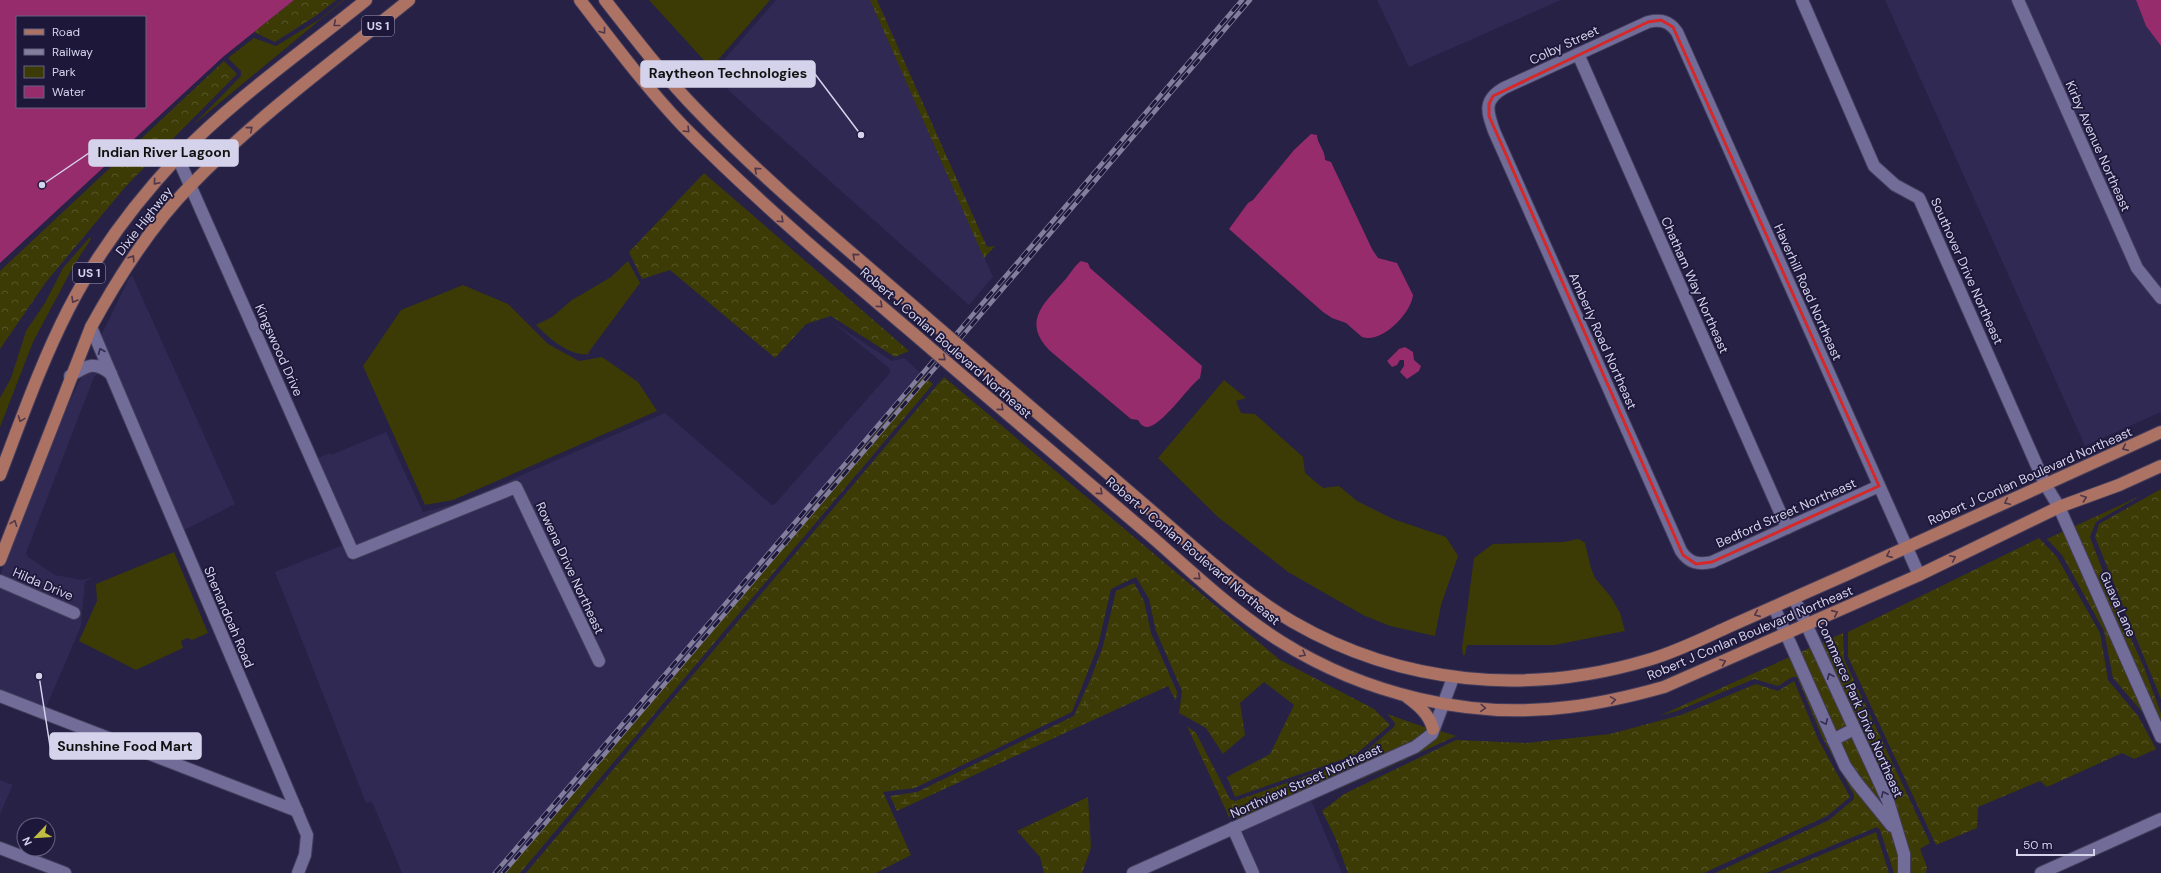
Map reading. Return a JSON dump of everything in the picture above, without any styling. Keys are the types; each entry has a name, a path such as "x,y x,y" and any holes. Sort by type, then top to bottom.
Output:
{"main road":[{"name":"Dixie Highway","path":"0,475 37,377 68,309 110,242 154,184 178,158 234,106 366,0"},
{"name":"Dixie Highway","path":"0,560 70,376 91,327 110,291 136,252 191,184 268,114 410,0"},
{"name":"Robert J Conlan Boulevard Northeast","path":"580,0 638,73 687,130 795,232 1252,621 1280,641 1323,665 1370,685 1404,695 1444,703 1482,708 1530,710 1568,707 1619,699 1664,687 1807,626 1919,575 2060,507 2119,485 2161,466"},
{"name":"Robert J Conlan Boulevard Northeast","path":"605,0 654,62 695,108 751,165 1237,584 1293,622 1337,645 1415,671 1453,678 1521,681 1564,678 1609,671 1650,659 1681,648 1774,607 2161,432"},
{"path":"1404,695 1422,709 1431,720 1434,729"}],"street":[{"name":"Southover Drive Northeast","path":"1802,0 1874,166 1895,185 1919,198 2045,484"},
{"name":"Kirby Avenue Northeast","path":"2018,0 2137,268 2161,298"},
{"name":"Colby Street","path":"1489,116 1490,100 1497,92 1648,22 1656,20 1668,22"},
{"name":"Haverhill Road Northeast","path":"1668,22 1677,32 1919,575"},
{"name":"Chatham Way Northeast","path":"1578,54 1787,528"},
{"name":"Amberly Road Northeast","path":"1489,116 1681,551 1690,561 1703,564"},
{"name":"Kingswood Drive","path":"178,158 191,184 353,553 516,487"},
{"name":"Shenandoah Road","path":"91,327 307,835 305,854 298,873"},
{"path":"70,376 86,367 93,365 102,367 111,374"},
{"name":"Guava Lane","path":"2045,484 2060,507 2161,737"},
{"name":"Bedford Street Northeast","path":"1703,564 1879,486"},
{"name":"Rowena Drive Northeast","path":"516,487 599,661"},
{"name":"Hilda Drive","path":"0,581 74,613"},
{"name":"Commerce Park Drive Northeast","path":"1794,598 1888,801 1896,832 1904,854 1904,873"},
{"name":"Commerce Park Drive Northeast","path":"1774,607 1845,766 1896,832"},
{"name":"Northview Street Northeast","path":"1133,873 1415,747 1432,734 1453,678"},
{"path":"0,696 297,810"},
{"path":"1833,740 1854,729"},
{"path":"2041,873 2161,819"},
{"path":"1233,828 1253,873"},
{"path":"0,848 65,873"}],"highlighted area":[{"path":"1661,20 1673,27 1879,486 1712,562 1696,564 1683,555 1489,116 1489,104 1493,96 1648,22"}],"shaded area":[{"path":"776,0 870,0 993,277 969,305 729,91 717,68"},
{"path":"1377,0 1561,0 1409,67"},
{"path":"1885,0 2136,0 2146,26 2161,46 2161,412 2085,446"},
{"path":"132,275 235,504 173,536 117,375 119,374 116,371 101,336 128,280"},
{"path":"832,322 892,361 904,358 924,376 503,873 402,873 373,804 370,802 366,803 275,572 343,545 350,561 524,490 520,480 357,546 318,458 330,453 331,455 386,432 423,512 455,504 665,413 772,505 775,504 890,373 889,368"},
{"path":"93,371 101,374 97,374 94,377 26,553 28,557 55,575 83,580 93,577 85,582 81,626 42,717 0,702 0,587 76,620 82,611 0,575 57,427 82,376"},
{"path":"0,780 13,785 0,814"},
{"path":"1311,800 1342,873 1260,873 1242,830"}],"green space":[{"path":"294,0 336,0 317,15 275,42 254,32"},
{"path":"343,0 193,125 241,76 241,71 228,58 254,38 276,46 320,19"},
{"path":"649,0 770,0 711,68"},
{"path":"870,0 877,0 987,247 995,246 1102,130 984,258"},
{"path":"224,61 237,74 127,185 46,282 0,349 0,271"},
{"path":"704,173 909,351 895,357 831,316 806,324 775,358 670,270 642,279 629,252"},
{"path":"90,237 91,239 74,265 33,342 0,427 0,398 11,378 26,331 45,303 63,268"},
{"path":"628,261 640,283 588,353 590,354 575,353 568,350 554,341 536,325 552,317 572,300 611,277"},
{"path":"463,285 508,304 548,344 579,361 602,357 638,382 657,411 453,500 425,505 363,366 401,310"},
{"path":"924,376 933,384 520,873 503,873"},
{"path":"944,377 1280,660 1374,709 1390,725 1355,755 1235,797 1227,777 1270,754 1294,705 1264,682 1240,703 1245,735 1223,754 1206,728 1179,713 1182,691 1156,631 1149,599 1136,577 1111,589 1098,646 1072,712 915,788 883,792 911,855 876,873 526,873"},
{"path":"1224,380 1246,398 1236,401 1241,413 1255,414 1303,457 1305,473 1323,488 1339,486 1357,501 1393,519 1446,537 1458,556 1441,605 1435,636 1390,626 1363,615 1288,572 1218,517 1158,458"},
{"path":"2161,489 2161,699 2095,537 2099,524"},
{"path":"2140,496 2096,522 2090,537 2116,606 2143,665 2161,713 2161,742 2159,743 2143,713 2113,678 2104,631 2062,555 2047,539"},
{"path":"2039,538 2057,557 2100,633 2108,680 2138,716 2156,749 2134,759 2122,753 2047,787 2040,781 1978,807 1977,828 1936,845 1848,657 1848,632"},
{"path":"1579,539 1585,543 1595,578 1611,597 1620,613 1625,631 1555,645 1467,645 1465,655 1463,655 1462,648 1474,558 1493,544 1563,542"},
{"path":"174,552 208,633 192,640 187,638 181,641 183,648 136,670 79,641 97,601 96,584"},
{"path":"1134,583 1144,601 1151,633 1177,692 1176,701 1168,686 1069,731 1095,696 1091,678 1103,646 1116,591"},
{"path":"1843,633 1844,659 1930,843 1920,849 1927,867 1926,873 1894,873 1880,830 1877,827 1766,873 1715,873 1829,820 1854,799 1854,795 1822,737 1797,677 1792,677 1778,686 1754,679 1680,710 1659,716"},
{"path":"1091,678 1095,696 1069,731 897,811 890,796 917,792 1074,716"},
{"path":"1794,681 1818,739 1850,797 1827,816 1704,873 1348,873 1335,837 1322,811 1344,794 1456,740 1526,743 1610,734 1681,715 1756,684 1778,691"},
{"path":"1387,714 1427,728 1429,736 1440,731 1456,736 1380,771 1242,830 1235,814 1229,817 1187,726 1196,733 1230,799 1235,801 1358,758 1394,727 1395,723"},
{"path":"1088,797 1091,848 1082,873 1044,873 1040,857 1017,831"},
{"path":"1876,832 1889,873 1778,873"}],"water":[{"path":"0,0 294,0 224,56 0,263"},
{"path":"2136,0 2161,0 2161,46 2146,26"},
{"path":"1311,134 1317,135 1318,141 1325,156 1325,160 1331,162 1372,249 1378,258 1397,263 1413,295 1407,311 1394,326 1378,336 1370,338 1362,337 1346,323 1332,318 1323,312 1229,229 1248,203 1253,200 1294,150"},
{"path":"1081,261 1088,263 1090,268 1202,366 1200,378 1160,421 1153,425 1145,427 1141,425 1138,420 1131,419 1049,350 1041,340 1037,331 1036,322 1042,306"},
{"path":"1405,347 1413,352 1414,360 1421,366 1419,371 1407,379 1400,372 1404,366 1404,360 1400,360 1397,365 1392,367 1387,361 1399,349"}],"railway":[{"path":"495,873 1242,0"},
{"path":"503,873 1250,0"}],"place":[{"name":"Raytheon Technologies","path":"861,135"},
{"name":"Indian River Lagoon","path":"42,185"},
{"name":"Sunshine Food Mart","path":"39,676"}]}
